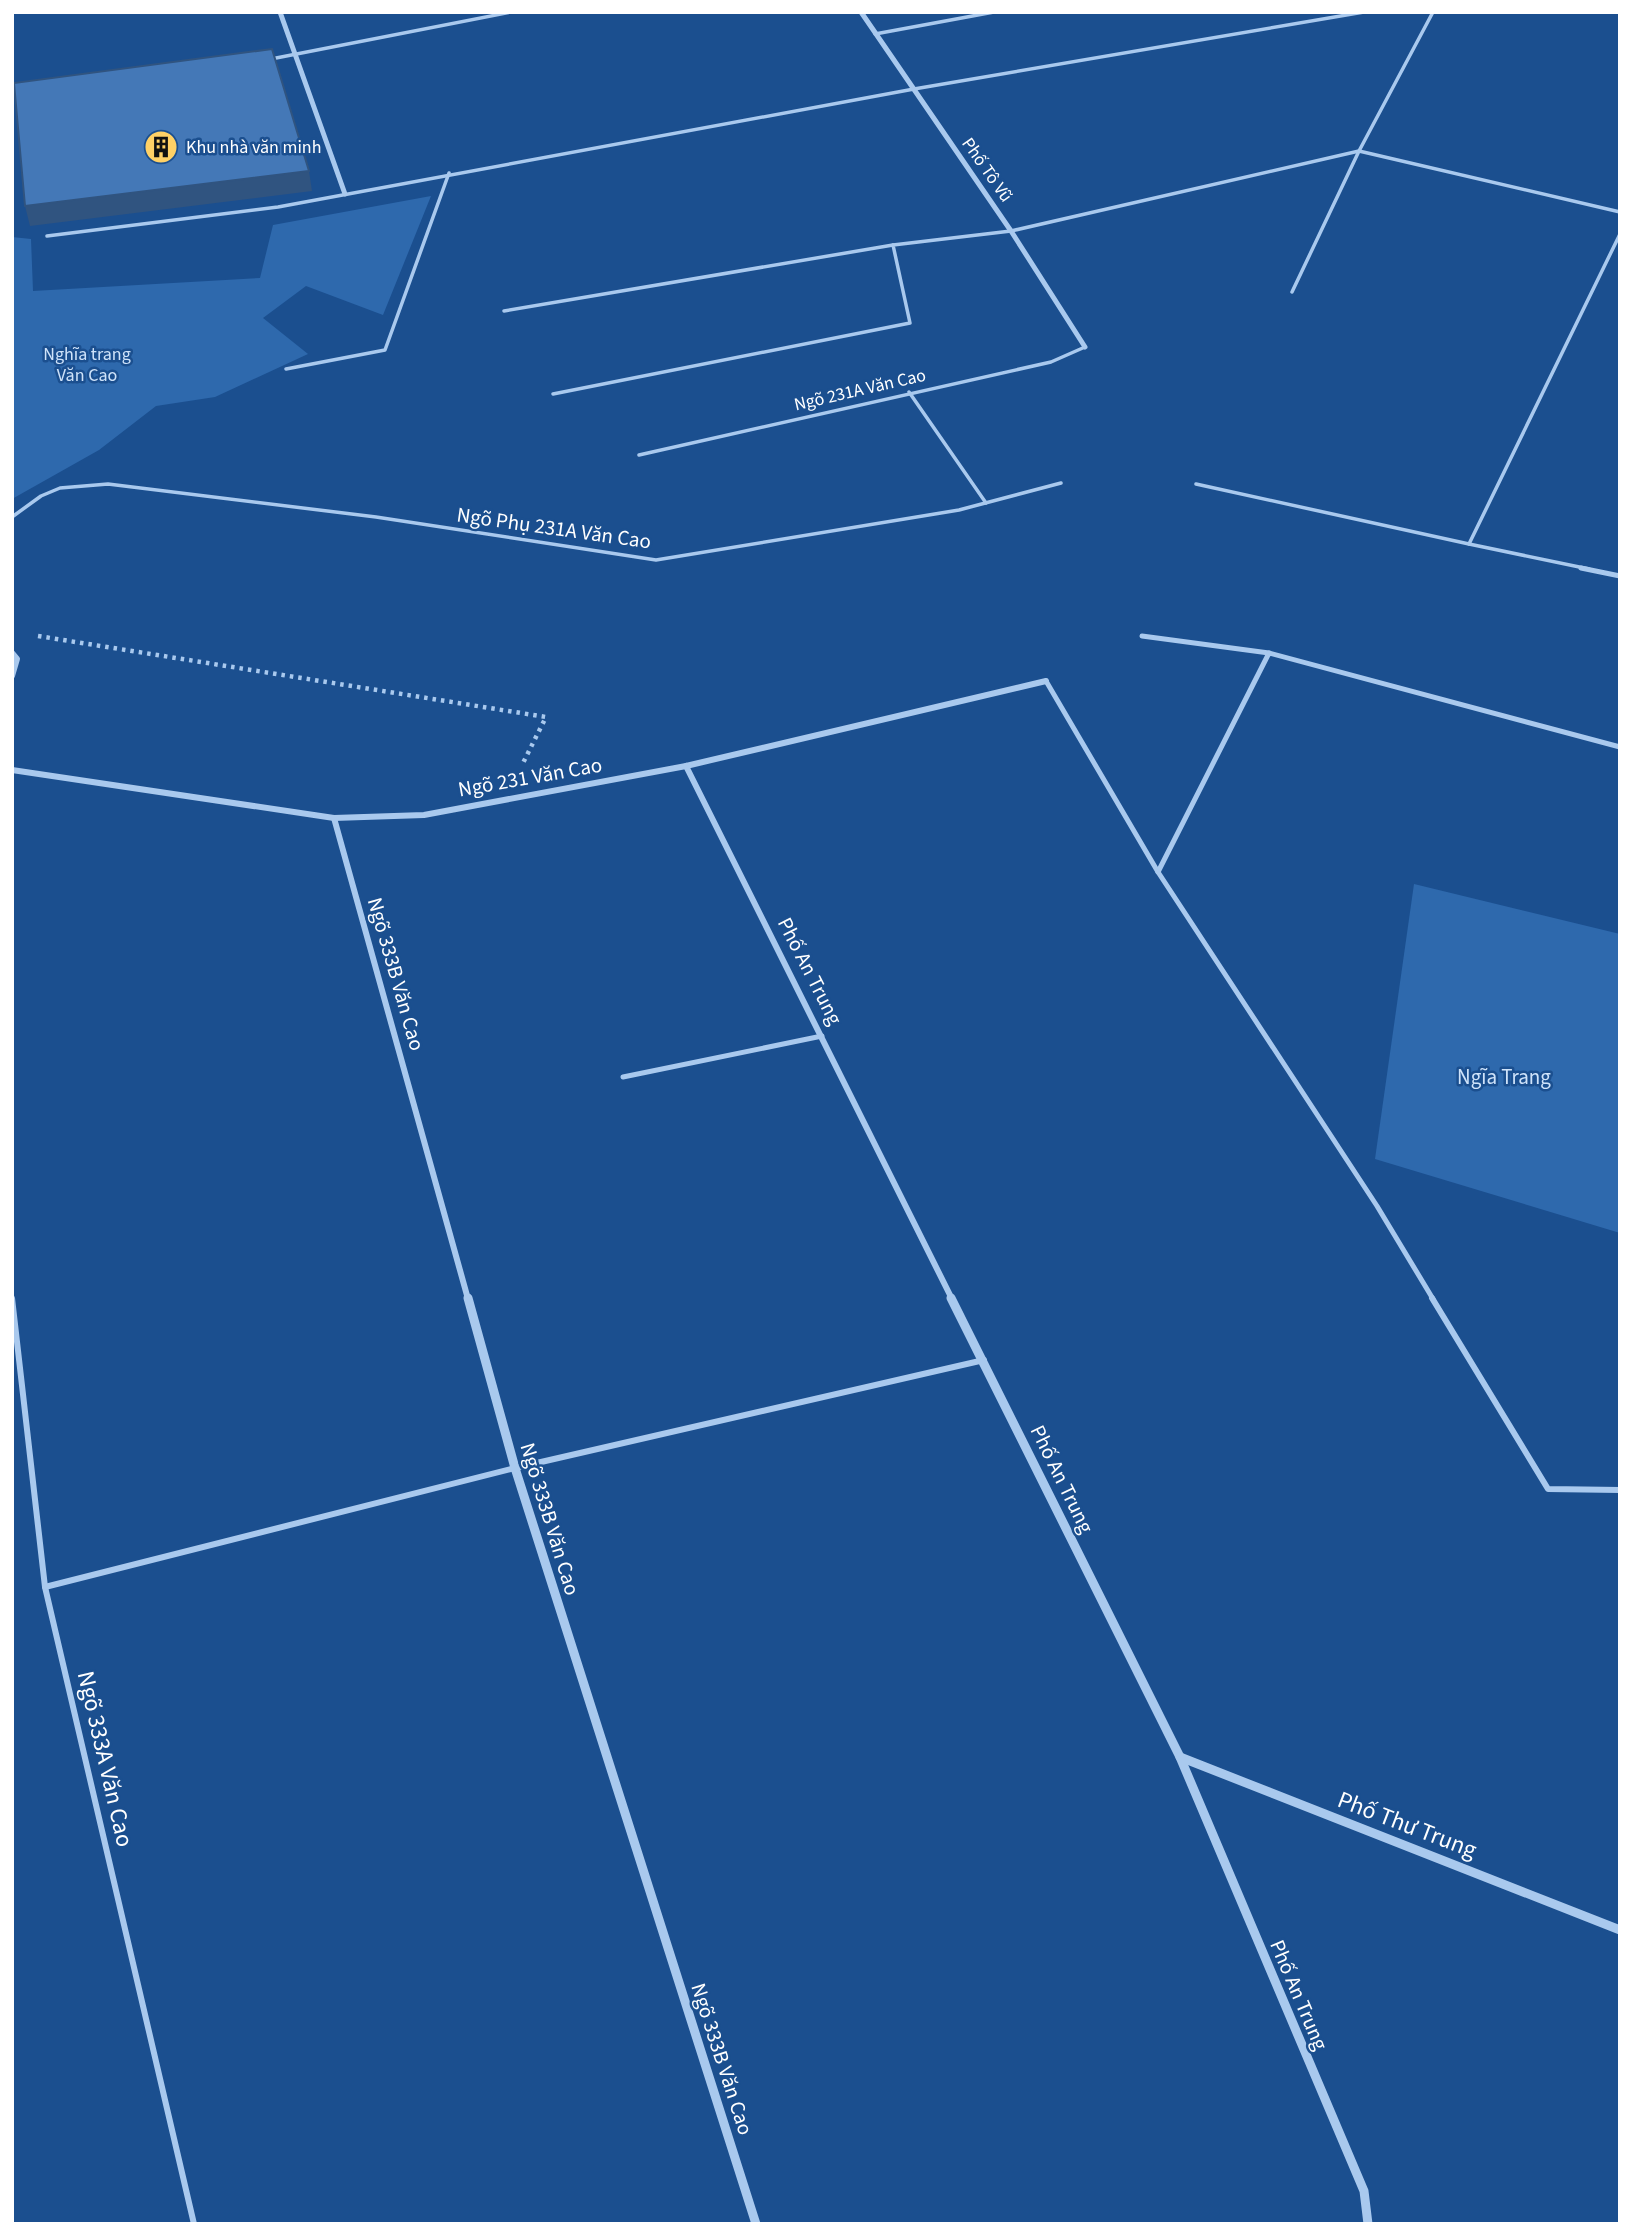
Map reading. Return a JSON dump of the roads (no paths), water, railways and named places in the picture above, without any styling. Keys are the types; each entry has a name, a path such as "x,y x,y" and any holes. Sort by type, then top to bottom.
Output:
{"street":[{"path":"280,12 345,194"},
{"name":"Phố Tô Vũ","path":"860,12 1011,231 1085,347"},
{"path":"12,653 17,659 12,676"},
{"name":"Ngõ 231 Văn Cao","path":"12,770 334,818 424,815 686,766 1046,681"},
{"name":"Phố An Trung","path":"686,766 823,1035 1180,1757 1364,2191 1368,2224"},
{"name":"Ngõ 333B Văn Cao","path":"334,818 515,1468 756,2224"},
{"name":"Phố Thư Trung","path":"1180,1757 1620,1930"}],"lane":[{"path":"266,60 511,12"},
{"path":"875,34 994,12"},
{"path":"47,236 219,215 345,194 914,89 1364,12"},
{"path":"1292,292 1359,151 1432,12"},
{"path":"504,312 893,245 1011,231 1359,151 1620,212"},
{"path":"286,369 385,350 449,173"},
{"path":"1469,544 1620,234"},
{"path":"552,394 910,323 893,245"},
{"name":"Ngõ 231A Văn Cao","path":"639,455 1051,362 1085,347"},
{"path":"909,392 986,502"},
{"name":"Ngõ Phụ 231A Văn Cao","path":"12,517 41,496 80,484 108,484 274,503 656,560 986,502 1061,483"},
{"path":"1196,484 1620,576"},
{"path":"1142,636 1269,653 1620,747"},
{"path":"1158,872 1269,653"},
{"path":"1046,681 1158,872 1377,1206 1548,1489 1620,1490"},
{"path":"623,1077 823,1035"},
{"name":"Ngõ 333A Văn Cao","path":"12,1297 45,1587 194,2224"},
{"path":"45,1587 515,1468 984,1360"}],"place":[{"name":"Khu nhà văn minh","path":"161,147"}],"park label":[{"name":"Nghĩa trang Văn Cao","path":"87,364"},
{"name":"Ngĩa Trang","path":"1504,1077"}]}
